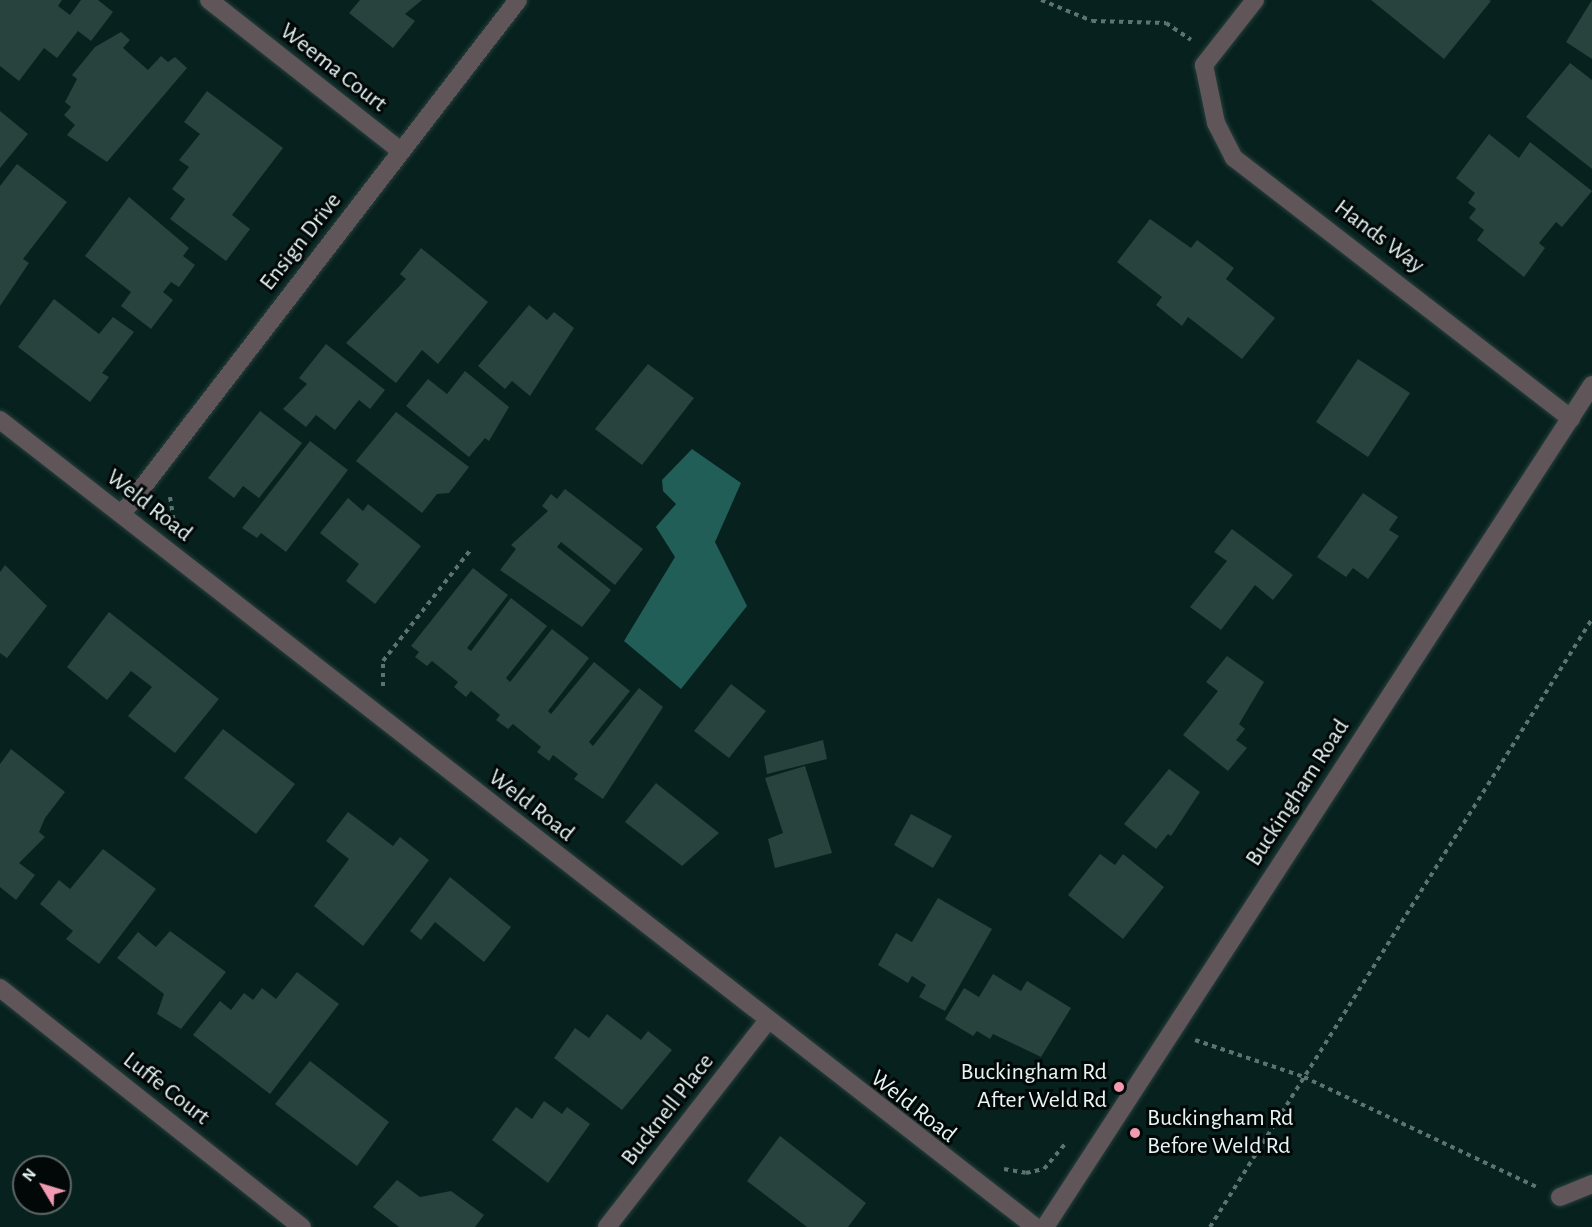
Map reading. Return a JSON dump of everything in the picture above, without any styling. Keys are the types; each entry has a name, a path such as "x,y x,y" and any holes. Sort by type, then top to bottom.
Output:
{"street":[{"name":"Weema Court","path":"209,0 401,151"},
{"name":"Ensign Drive","path":"122,514 518,0"},
{"path":"1204,65 1255,0"},
{"name":"Hands Way","path":"1204,65 1216,123 1234,158 1571,418"},
{"name":"Buckingham Road","path":"1045,1227 1592,385"},
{"name":"Weld Road","path":"0,420 766,1023 1035,1227"},
{"name":"Luffe Court","path":"0,988 302,1227"},
{"name":"Bucknell Place","path":"607,1227 766,1023"},
{"path":"1560,1197 1592,1184"}],"path":[{"path":"1041,0 1092,21 1166,23 1203,52 1204,65"},
{"path":"170,487 177,528"},
{"path":"389,696 382,684 383,661 471,549"},
{"path":"1210,1227 1592,619"},
{"path":"1171,1032 1304,1077 1560,1197"},
{"path":"1001,1168 1026,1173 1044,1168 1071,1135"}],"shaded area":[{"path":"692,449 741,483 715,542 747,606 681,689 624,641 675,557 656,527 676,504 663,491 662,480"}],"building":[{"path":"0,0 62,0 58,6 70,15 81,0 98,0 113,12 91,41 78,31 57,58 44,48 19,81 0,66"},
{"path":"360,0 422,0 405,14 415,21 393,48 349,13"},
{"path":"1371,0 1489,0 1491,1 1444,59"},
{"path":"1592,0 1592,59 1566,42"},
{"path":"121,32 130,40 123,48 148,70 161,56 168,62 175,57 187,68 107,162 67,135 75,125 64,115 71,107 65,102 77,79 72,75 95,47"},
{"path":"1570,63 1592,80 1592,169 1526,117"},
{"path":"207,91 283,148 232,215 250,229 226,261 170,219 185,199 172,189 189,167 179,160 200,134 184,122"},
{"path":"0,111 28,134 0,168"},
{"path":"1489,134 1519,158 1530,142 1592,191 1562,227 1556,222 1539,243 1545,248 1524,277 1477,240 1484,230 1469,218 1476,209 1468,203 1475,193 1456,178"},
{"path":"17,164 67,202 23,259 29,263 0,306 0,186"},
{"path":"129,197 189,248 183,256 195,265 179,287 171,282 163,292 173,300 151,329 121,306 131,292 85,256"},
{"path":"1150,219 1191,248 1197,240 1234,268 1226,279 1275,318 1242,359 1188,317 1182,326 1156,305 1162,297 1117,262"},
{"path":"421,248 488,302 438,364 422,350 396,383 346,343 406,279 400,274"},
{"path":"54,299 99,334 113,317 134,332 102,373 109,377 90,402 18,347"},
{"path":"529,305 547,320 554,312 574,328 530,396 512,381 505,389 478,366"},
{"path":"326,344 385,390 370,409 359,400 335,430 316,415 306,427 283,409 307,384 299,378"},
{"path":"1358,359 1410,393 1368,457 1316,422"},
{"path":"648,364 694,398 642,465 595,429"},
{"path":"465,371 509,407 489,441 485,438 469,457 406,406 428,379 447,394"},
{"path":"260,411 302,443 259,498 243,486 234,498 208,478"},
{"path":"396,412 469,467 449,493 437,494 422,513 356,461"},
{"path":"310,441 348,470 286,552 261,533 257,538 242,528"},
{"path":"565,489 643,549 615,585 561,542 557,547 611,590 582,627 500,570 516,549 511,545 548,511 542,506 551,494 557,499"},
{"path":"1363,493 1398,517 1389,530 1399,536 1368,579 1353,568 1346,577 1317,557"},
{"path":"348,498 363,511 368,504 421,546 375,604 346,581 359,564 320,533"},
{"path":"1232,529 1293,575 1273,600 1255,585 1221,630 1190,607 1227,561 1214,552"},
{"path":"5,565 47,606 7,658 0,653 0,572"},
{"path":"473,568 508,595 467,648 471,651 511,598 547,626 506,678 510,682 552,629 589,658 548,711 551,714 594,662 630,691 589,742 593,746 639,688 663,707 603,799 574,779 578,774 553,755 549,761 537,752 541,747 513,724 508,729 496,720 500,715 471,691 466,697 454,687 458,682 432,661 427,666 415,657 419,652 411,646"},
{"path":"109,612 219,699 175,753 128,716 152,687 131,671 107,700 67,667"},
{"path":"1227,656 1264,682 1239,724 1245,729 1236,740 1247,748 1228,771 1183,735 1218,691 1206,682"},
{"path":"731,684 766,711 729,758 694,731"},
{"path":"223,729 295,784 256,834 184,778"},
{"path":"823,740 827,759 767,774 764,756"},
{"path":"11,749 65,792 45,818 39,832 45,837 19,863 35,875 16,900 0,887 0,764"},
{"path":"805,766 832,853 775,868 768,839 783,833 765,778"},
{"path":"1169,769 1200,792 1171,836 1168,834 1156,849 1124,824"},
{"path":"656,783 719,833 682,866 625,822"},
{"path":"348,812 393,846 400,837 429,860 363,946 314,906 349,859 326,841"},
{"path":"911,814 952,836 933,868 894,845"},
{"path":"103,849 156,889 99,964 66,939 73,931 40,904 59,880 70,889"},
{"path":"1100,854 1115,865 1123,854 1164,887 1123,939 1068,895"},
{"path":"450,877 511,927 484,962 435,922 421,940 410,931"},
{"path":"938,898 992,929 945,1011 919,997 926,985 912,976 908,983 878,965 896,933 912,942"},
{"path":"170,931 226,972 181,1029 157,1014 164,994 117,958 138,932 156,947"},
{"path":"297,972 339,1004 270,1094 193,1035 220,1001 231,1010 244,993 253,1000 262,988 276,999"},
{"path":"993,974 1021,991 1027,981 1071,1008 1041,1057 993,1034 990,1039 977,1031 973,1036 945,1019 964,988 979,997"},
{"path":"607,1014 641,1040 648,1031 672,1050 622,1110 554,1058 575,1028 589,1038"},
{"path":"310,1061 389,1122 357,1166 275,1104"},
{"path":"544,1101 562,1114 567,1107 590,1124 548,1183 492,1140 516,1107 532,1119"},
{"path":"780,1136 866,1203 848,1227 807,1227 747,1181"},
{"path":"397,1180 420,1197 451,1191 484,1215 475,1227 399,1227 373,1207"}],"place":[{"name":"Buckingham Rd After Weld Rd","path":"1119,1087"},
{"name":"Buckingham Rd Before Weld Rd","path":"1135,1133"}]}
